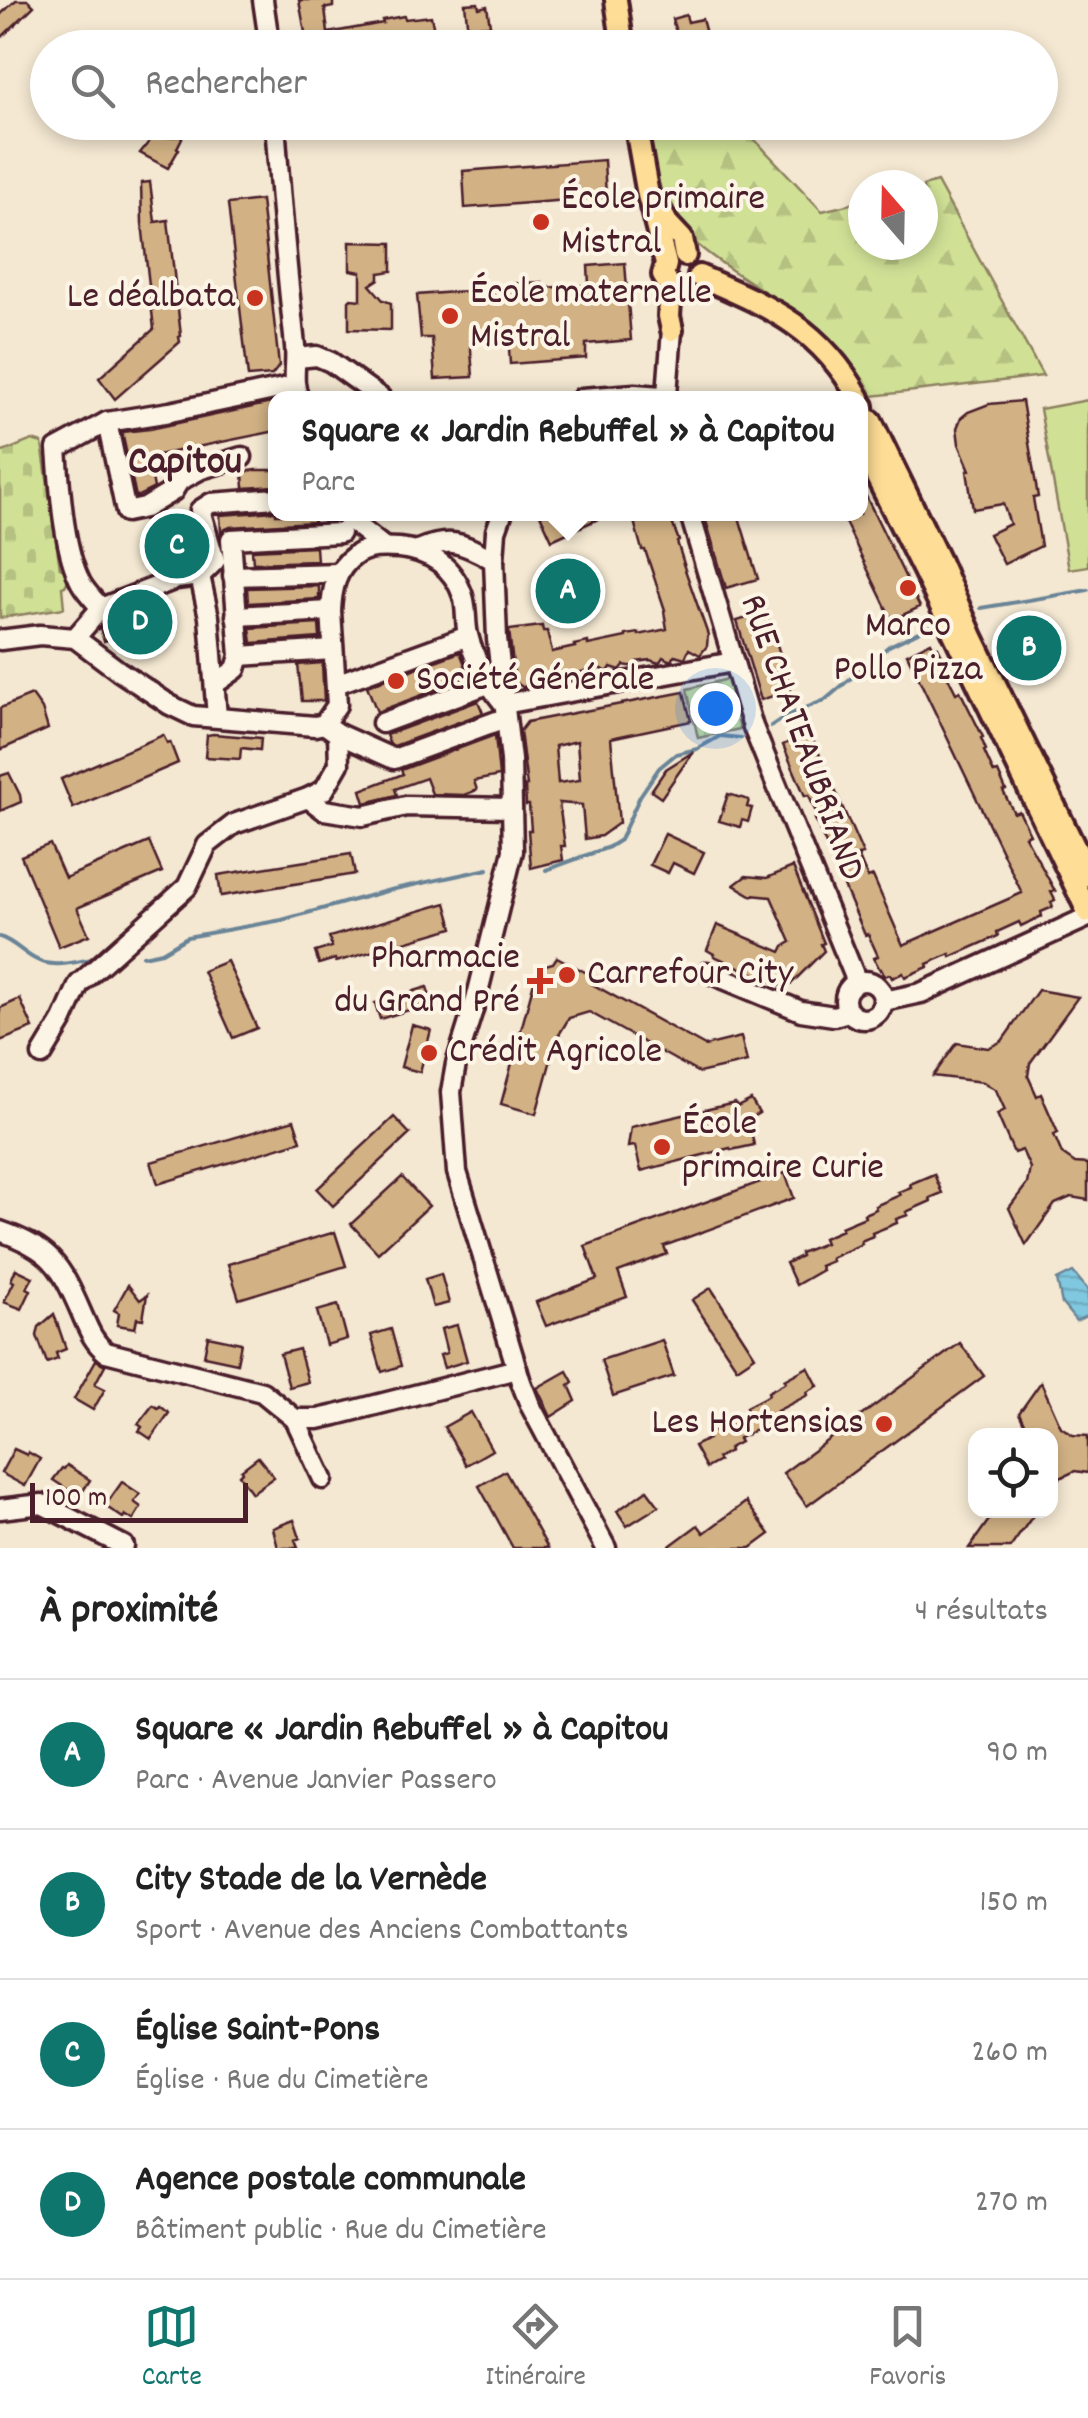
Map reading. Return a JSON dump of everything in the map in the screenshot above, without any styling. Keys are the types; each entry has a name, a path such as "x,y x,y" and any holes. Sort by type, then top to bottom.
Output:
{"main road":[{"path":"616,0 620,30"},
{"path":"638,140 644,176 667,223 682,239 676,260 663,275 671,288 688,290 699,276 697,264 676,260"},
{"path":"699,276 773,309 817,342 855,391"},
{"path":"671,288 672,330"},
{"path":"868,417 1088,874"},
{"path":"868,444 876,475 1088,914"}],"street":[{"path":"263,0 267,30"},
{"path":"277,140 297,358 296,391"},
{"path":"667,391 672,330"},
{"path":"297,358 317,356 371,391"},
{"path":"100,608 81,582 71,556 57,449 106,422 268,396"},
{"path":"106,422 126,512 145,508 201,469 242,457"},
{"path":"74,638 100,608 176,579 200,576 216,561 200,510 211,503 268,499"},
{"path":"215,684 236,669 240,656 231,539 334,521"},
{"path":"42,1054 79,984 187,888 206,845 234,824 324,790 339,764 331,729 338,706 331,610 341,568 340,521"},
{"path":"342,521 384,547"},
{"path":"500,521 494,560 497,639 510,760 513,851 456,1064 451,1092 454,1156 530,1405 606,1548"},
{"name":"RUE CHATEAUBRIAND","path":"692,521 753,727 857,982"},
{"path":"233,576 341,568 361,551 384,547 418,550 440,542 459,542 494,560"},
{"path":"418,550 449,568 464,597 468,636 488,684 505,711"},
{"path":"200,576 209,617 217,717"},
{"path":"236,616 331,610"},
{"path":"0,640 40,635 74,638 119,672 193,716 331,729 394,759 505,711 732,662"},
{"path":"336,684 468,636"},
{"path":"240,656 333,650"},
{"path":"382,723 488,684"},
{"path":"308,798 324,810 363,816 406,806 512,808"},
{"path":"884,1001 880,989 869,981 857,982 846,992 844,1004 859,1019 875,1016 884,1001 921,993 1088,914"},
{"path":"707,972 802,1011 834,1016 848,1012"},
{"path":"0,1230 49,1255 74,1294 96,1344 106,1352 262,1392 295,1419 323,1479"},
{"path":"295,1419 318,1419 517,1370"},
{"path":"0,1509 42,1504 124,1546"}],"green space":[{"path":"649,140 755,140 822,211 848,205 848,260 938,260 938,184 1043,376 872,396 836,351 805,321 722,264 682,231 662,193"},
{"path":"1088,400 1088,566 1069,569 1040,409"},
{"path":"32,440 42,443 60,568 72,574 62,587 64,608 0,618 0,453"},
{"path":"1041,621 1047,671 1018,675 1012,624"},
{"path":"728,679 740,729 698,738 687,689"}],"water":[{"path":"1073,1272 1088,1290 1088,1315 1076,1321 1062,1304 1057,1280"}],"building":[{"path":"16,0 28,0 34,6 0,39 0,15"},
{"path":"299,0 333,0 333,7 325,9 328,30 305,30"},
{"path":"465,4 487,6 490,25 468,30"},
{"path":"686,15 688,22 702,19 705,30 675,30 672,19"},
{"path":"404,16 431,16 434,30 344,30"},
{"path":"150,140 181,140 168,168 140,153"},
{"path":"604,160 606,197 465,208 463,171"},
{"path":"150,182 155,222 168,220 181,336 180,342 115,399 99,378 154,329 142,223 141,183"},
{"name":"Le déalbata","path":"261,200 279,366 272,375 248,377 228,204"},
{"path":"350,242 392,243 392,271 379,273 379,279 370,285 391,303 391,330 349,329 349,301 361,300 361,272 350,270"},
{"path":"625,263 631,340 586,344 586,358 510,364 508,333 470,336 473,377 435,379 432,338 421,338 417,295 505,288 505,284 542,282 542,288 589,285 588,266"},
{"path":"1022,401 1038,497 1033,498 1041,546 1004,564 989,534 1010,524 1003,504 973,509 967,471 970,470 957,428 968,412 989,404"},
{"path":"268,404 268,433 148,457 154,488 136,497 122,432"},
{"path":"268,470 268,486 244,488 243,472"},
{"path":"868,500 920,607 892,620 844,521 868,521"},
{"path":"268,512 268,521 314,522 230,527 221,532 220,515"},
{"path":"543,521 594,521 552,540"},
{"path":"634,521 672,521 708,635 707,646 700,655 689,649 685,658 675,655 672,661 663,657 659,663 637,662 635,667 611,667 608,672 599,668 591,675 586,671 572,674 567,680 561,676 538,685 530,677 524,688 515,682 509,630 542,626 552,652 667,629 665,610"},
{"path":"706,521 740,521 758,579 726,588"},
{"path":"174,529 183,542 195,537 201,557 195,563 173,567 167,552 162,554 156,540"},
{"path":"316,547 317,561 253,563 252,550"},
{"path":"319,586 319,599 248,603 247,588"},
{"path":"142,606 143,610 159,606 164,625 104,641 100,628 108,619"},
{"path":"767,612 791,690 761,700 737,621"},
{"path":"319,624 320,638 252,643 250,628"},
{"path":"931,642 934,648 938,647 956,693 960,691 983,737 984,751 994,773 998,772 1014,813 1019,811 1030,834 1025,836 1055,891 1051,892 1055,900 1051,902 1053,907 1041,912 1042,916 1021,926 1019,922 997,932 998,936 927,964 928,967 905,977 903,973 892,978 890,974 885,976 874,958 878,956 868,934 865,935 815,819 819,818 783,745 793,740 791,734 807,726 863,854 858,855 863,867 868,878 873,876 903,945 1022,893 907,654"},
{"path":"460,652 470,677 377,712 367,686"},
{"path":"322,663 324,701 302,701 298,665"},
{"path":"684,692 691,721 611,738 619,823 601,836 585,839 582,805 559,803 563,860 531,868 529,805 520,731 527,722","holes":["577,741 580,780 558,783 555,746"]},
{"path":"32,695 42,709 48,729 0,750 0,708"},
{"path":"478,701 483,713 394,746 389,743 386,735"},
{"path":"163,735 178,763 73,808 61,779"},
{"path":"207,735 261,738 260,750 241,748 240,759 205,757"},
{"path":"495,735 499,776 474,781 477,790 464,795 432,794 426,778 395,789 397,795 365,803 361,790 403,774 401,770"},
{"path":"693,752 661,798 651,791 666,769"},
{"path":"9,773 21,802 0,811 0,776"},
{"path":"728,794 749,800 747,807 752,808 748,822 742,820 740,827 719,821"},
{"path":"665,834 704,852 694,873 673,863 668,873 650,865"},
{"path":"149,842 162,872 77,908 89,935 59,947 21,856 50,844 65,878"},
{"path":"351,854 355,874 221,896 218,875"},
{"path":"793,867 824,951 791,984 785,982 782,986 707,950 717,925 781,952 791,942 771,897 751,895 734,885 746,876 767,878"},
{"path":"446,903 453,928 319,964 315,952 332,947 329,937"},
{"path":"557,957 596,978 592,984 705,1046 741,1037 747,1062 699,1073 589,1012 569,1018 557,1038 536,1114 501,1104 538,967 553,963"},
{"path":"227,961 257,1028 233,1038 203,971"},
{"path":"427,987 432,1003 380,1019 375,1003"},
{"path":"1038,990 1078,997 1030,1063 1028,1076 1037,1096 1041,1094 1058,1133 1054,1135 1062,1154 1075,1163 1088,1164 1088,1200 1071,1197 1055,1204 1026,1245 1009,1208 1027,1184 1030,1168 1022,1150 1014,1153 997,1114 1005,1110 996,1090 983,1082 933,1076 957,1043 988,1048 1002,1041"},
{"path":"20,999 33,1028 0,1041 0,1008"},
{"path":"412,1025 431,1030 420,1072 401,1067"},
{"path":"751,1100 759,1113 749,1119 755,1130 751,1131 754,1145 641,1171 635,1146 628,1147 631,1127 735,1103 737,1107"},
{"path":"394,1117 410,1134 333,1206 317,1189"},
{"path":"294,1120 301,1141 158,1184 151,1162"},
{"path":"785,1173 794,1198 664,1246 667,1254 618,1272 627,1297 546,1326 536,1302 597,1279 585,1246"},
{"path":"934,1174 942,1193 906,1212 908,1215 896,1219 897,1223 872,1233 862,1244 831,1258 832,1261 820,1266 822,1270 796,1285 786,1263 825,1243 823,1238 865,1217 875,1206 911,1187 910,1184"},
{"path":"402,1177 429,1206 378,1253 351,1224"},
{"path":"335,1232 346,1266 239,1299 228,1264"},
{"path":"16,1269 33,1277 22,1309 4,1302"},
{"path":"441,1274 449,1303 433,1307 425,1279"},
{"path":"128,1285 140,1300 147,1295 143,1319 137,1318 135,1328 117,1325 119,1313 114,1310"},
{"path":"711,1288 755,1356 737,1368 692,1300"},
{"path":"338,1305 347,1339 326,1345 317,1311"},
{"path":"54,1314 66,1349 56,1353 58,1359 47,1363 37,1336 39,1327"},
{"path":"457,1325 467,1361 444,1368 440,1355 447,1353 441,1329"},
{"path":"391,1329 401,1366 382,1372 371,1335"},
{"path":"208,1336 241,1343 237,1363 204,1356"},
{"path":"662,1340 674,1376 613,1396 601,1360"},
{"name":"Les Hortensias","path":"960,1343 984,1376 807,1506 783,1473"},
{"path":"299,1349 308,1382 289,1387 280,1354"},
{"path":"96,1360 105,1365 95,1384 105,1389 93,1410 74,1399"},
{"path":"808,1367 818,1386 777,1411 779,1414 769,1423 738,1439 740,1442 706,1468 694,1446"},
{"path":"567,1371 576,1401 551,1417 537,1388"},
{"path":"1041,1382 1061,1427 1073,1435 1088,1436 1088,1473 1075,1471 1058,1481 1058,1428 1026,1428 1019,1413"},
{"path":"153,1405 169,1413 151,1439 139,1431 142,1427 138,1424"},
{"path":"471,1412 492,1450 466,1465 444,1427"},
{"path":"14,1449 40,1459 25,1486 1,1473"},
{"path":"258,1457 274,1477 252,1493 239,1475"},
{"path":"67,1465 90,1480 79,1497 53,1480"},
{"path":"505,1471 548,1548 513,1548 479,1486"},
{"path":"122,1482 140,1494 134,1502 141,1507 133,1520 105,1506"},
{"path":"647,1490 659,1506 627,1526 617,1511"},
{"name":"Les Hortensias","path":"746,1502 770,1534 751,1548 667,1548 698,1525 704,1533"},
{"path":"990,1518 1031,1518 1010,1548 969,1548"},
{"path":"294,1520 300,1538 295,1540 298,1548 278,1548 273,1528"}],"waterway":[{"path":"981,608 1088,590"},
{"path":"771,726 825,700 889,646 933,625"},
{"path":"546,870 620,840 640,796 659,768 676,754 697,749 720,736 741,738"},
{"path":"143,956 162,952 187,937 282,920 390,890 488,869"},
{"path":"0,937 49,964 92,959"}],"place":[{"name":"École primaire Mistral","path":"541,222"},
{"name":"Le déalbata","path":"255,298"},
{"name":"École maternelle Mistral","path":"450,316"},
{"name":"Église Saint-Pons","path":"177,546"},
{"name":"Marco Pollo Pizza","path":"908,588"},
{"name":"Square « Jardin Rebuffel » à Capitou","path":"568,591"},
{"name":"Agence postale communale","path":"140,622"},
{"name":"City Stade de la Vernède","path":"1029,648"},
{"name":"Société Générale","path":"396,681"},
{"name":"Carrefour City","path":"567,975"},
{"name":"Pharmacie du Grand Pré","path":"540,981"},
{"name":"Crédit Agricole","path":"429,1053"},
{"name":"École primaire Curie","path":"662,1147"},
{"name":"Les Hortensias","path":"884,1424"}],"district":[{"name":"Capitou","path":"185,464"}]}
